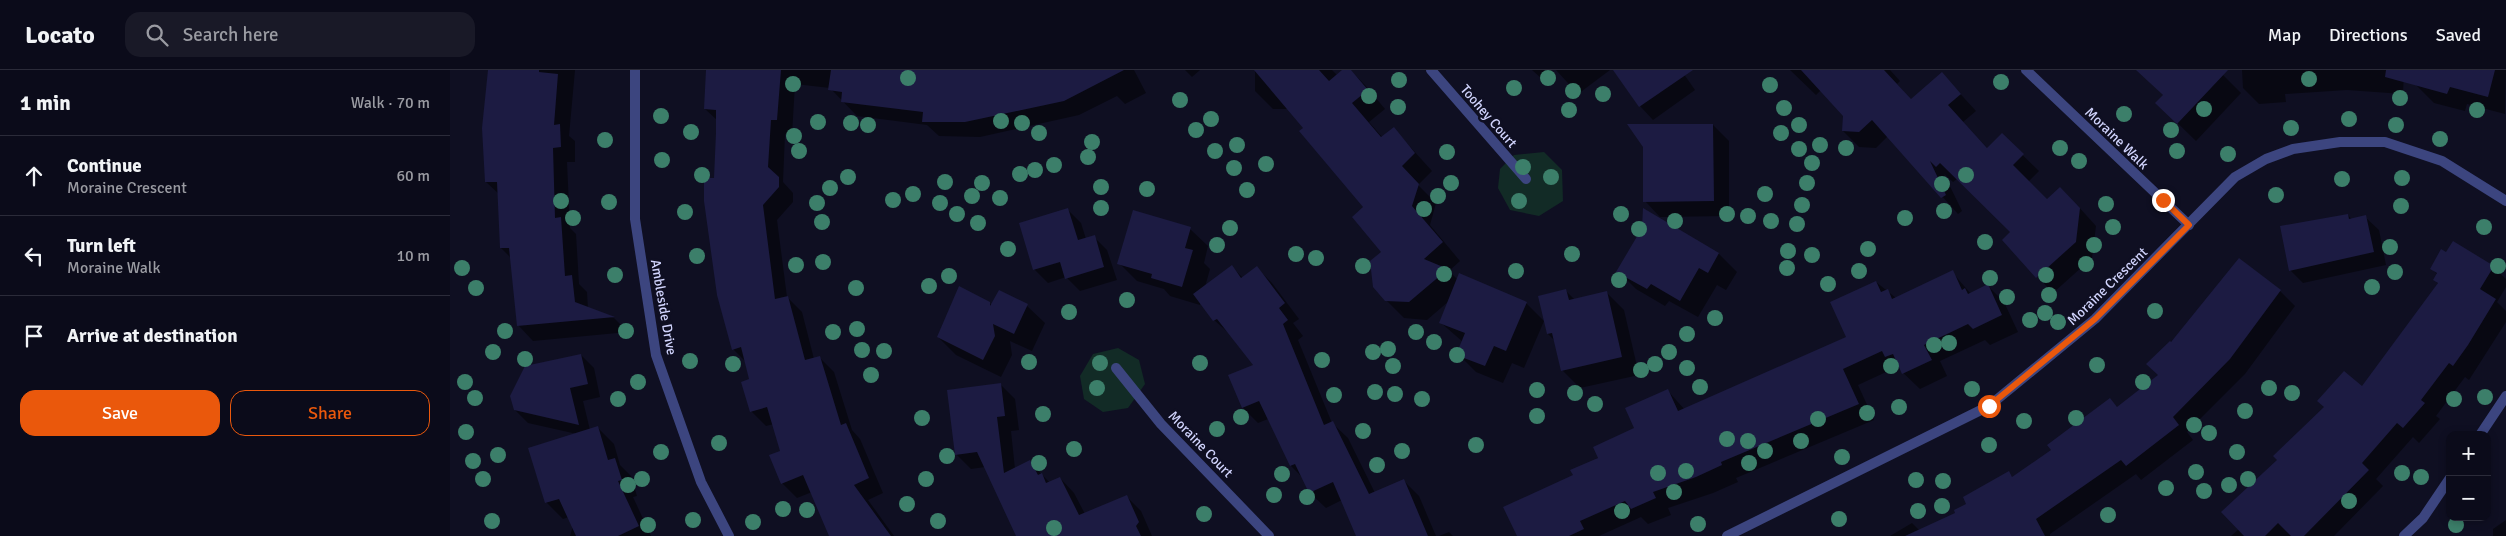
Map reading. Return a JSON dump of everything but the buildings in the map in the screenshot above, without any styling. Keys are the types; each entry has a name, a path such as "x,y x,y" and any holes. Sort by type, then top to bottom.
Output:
{"street":[{"name":"Ambleside Drive","path":"635,70 635,219 656,355 701,482 729,536"},
{"name":"Toohey Court","path":"1431,70 1526,179"},
{"name":"Moraine Walk","path":"2026,70 2189,225"},
{"name":"Moraine Crescent","path":"1727,536 1989,406 2095,319 2235,177 2266,159 2293,149 2340,142 2385,142 2442,161 2506,201"},
{"name":"Moraine Court","path":"1116,368 1161,424 1270,536"},
{"path":"2483,431 2506,396"},
{"path":"2404,536 2422,518 2446,484"}],"green space":[{"path":"1544,152 1562,170 1563,201 1539,216 1510,210 1498,188 1500,169 1514,155"},
{"path":"1118,348 1139,360 1145,384 1128,408 1103,412 1084,399 1080,376 1093,354"}],"route":[{"path":"1989,406 2095,319 2189,225 2163,200"}]}
